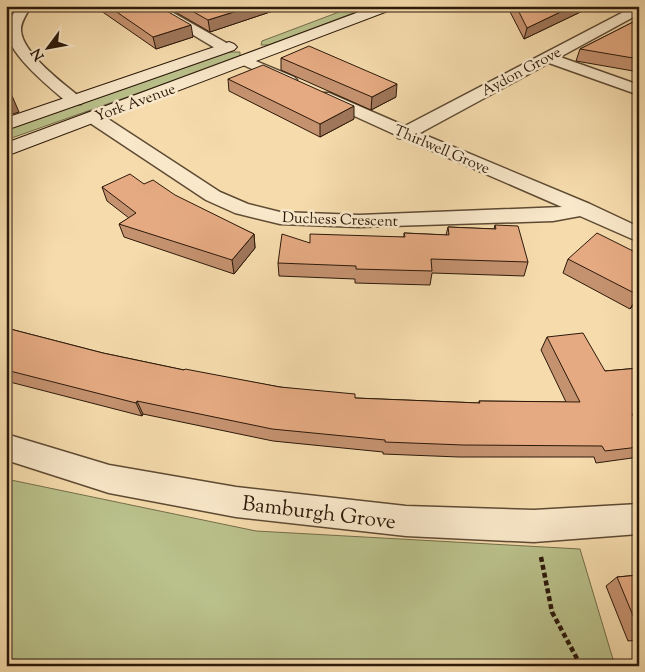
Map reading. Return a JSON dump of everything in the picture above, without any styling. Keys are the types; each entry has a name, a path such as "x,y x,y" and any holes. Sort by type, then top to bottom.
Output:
{"main road":[{"name":"York Avenue","path":"6,150 388,6"},
{"path":"233,46 264,54"},
{"name":"York Avenue","path":"6,124 233,46"}],"street":[{"path":"25,6 10,32 27,55 74,101"},
{"path":"151,6 233,46"},
{"name":"Aydon Grove","path":"404,134 639,9"},
{"path":"547,57 639,90"},
{"name":"Thirlwell Grove","path":"246,60 404,134 583,208 639,235"},
{"name":"Duchess Crescent","path":"93,117 213,196 242,209 280,218 359,221 445,220 553,215 583,208"},
{"name":"Bamburgh Grove","path":"6,448 109,478 236,502 406,522 534,526 639,519"}],"path":[{"path":"534,526 552,612 581,666"}],"green space":[{"path":"355,6 372,6 269,45 261,45 262,41"},
{"path":"230,52 240,52 240,57 6,140 6,130"},
{"path":"6,479 256,531 580,549 615,666 6,666"}],"building":[{"path":"108,6 158,6 191,25 153,37"},
{"path":"183,6 253,6 208,20"},
{"path":"516,6 573,6 527,28"},
{"path":"639,19 639,59 580,49"},
{"path":"309,46 397,84 372,97 281,58"},
{"path":"263,65 354,106 320,124 228,79"},
{"path":"6,82 13,99 6,101"},
{"path":"130,174 144,184 153,180 175,195 254,234 232,260 119,224 136,213 102,187"},
{"path":"495,225 518,226 528,262 431,259 432,271 356,269 356,266 278,263 282,234 310,243 310,234 405,237 404,233 449,235 448,227 496,229"},
{"path":"597,233 639,254 638,295 568,259"},
{"path":"6,327 103,353 280,387 355,394 355,398 480,403 479,401 580,402 547,337 583,333 605,371 639,368 639,413 632,414 639,426 639,447 605,451 602,446 463,445 385,442 385,440 272,429 137,401 136,403 6,370"},
{"path":"639,575 639,630 617,577"}]}
